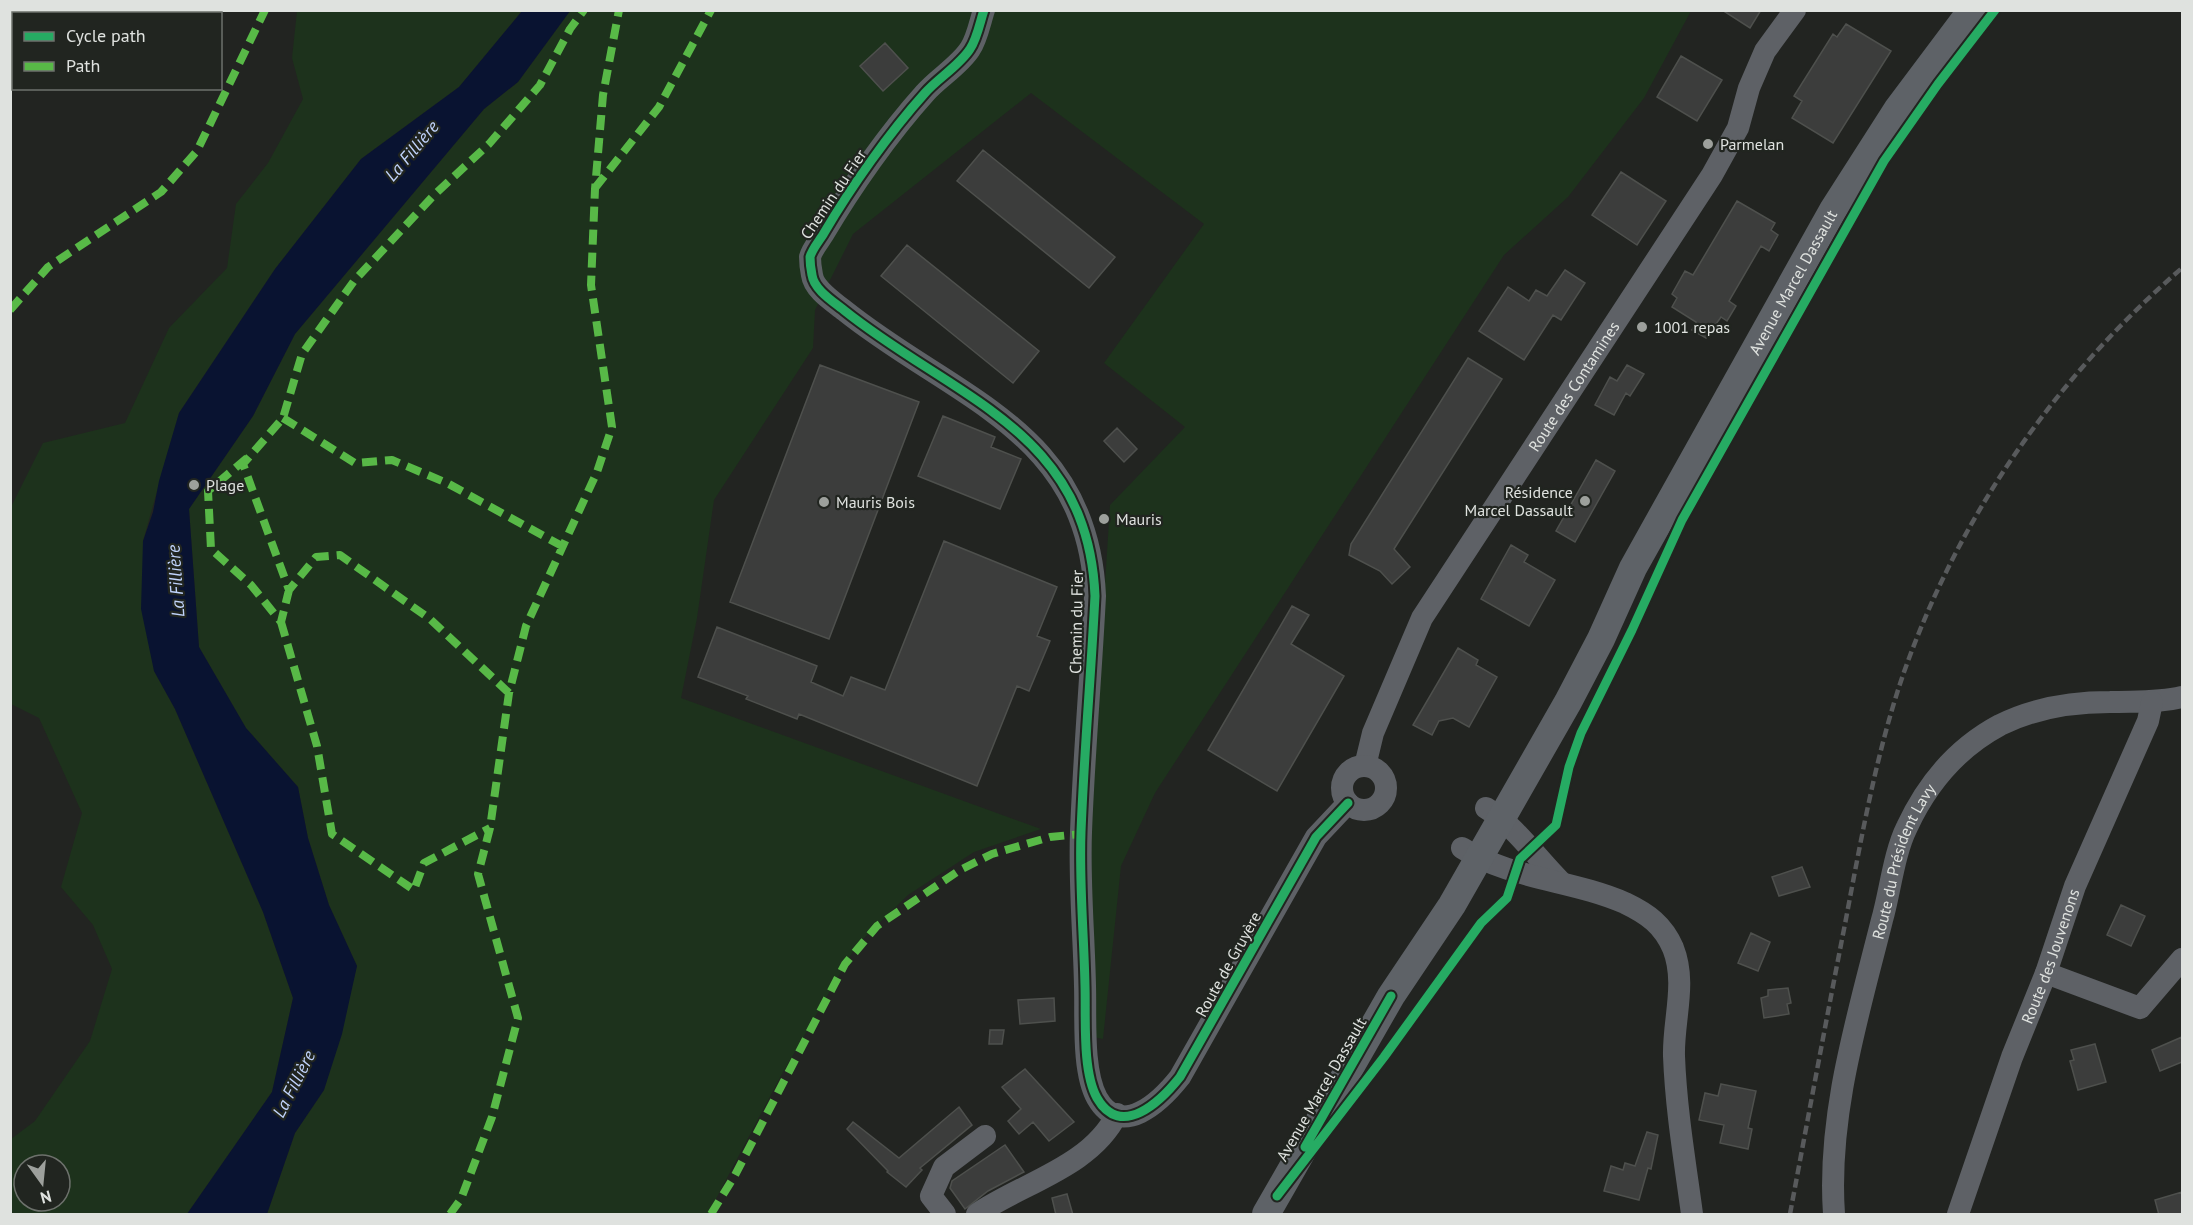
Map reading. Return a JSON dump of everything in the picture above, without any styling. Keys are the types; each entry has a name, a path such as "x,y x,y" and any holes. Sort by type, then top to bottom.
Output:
{"main road":[{"name":"Avenue Marcel Dassault","path":"1266,1215 1390,996 1452,905 1470,853 1573,692 1633,568 1833,210 1897,110 1972,10"}],"street":[{"name":"Chemin du Fier","path":"984,10 971,49 924,93 840,205 810,256 812,278 826,296 855,319 987,406 1021,432 1054,470 1068,492 1084,528 1094,567 1095,596 1081,834 1087,1051 1097,1098 1110,1112 1117,1114"},
{"name":"Route des Contamines","path":"1365,766 1372,733 1422,618 1712,175 1738,128 1749,88 1765,51 1795,10"},
{"name":"Route du Président Lavy","path":"1834,1215 1832,1182 1835,1134 1862,999 1905,830 1928,789 1949,762 1967,747 1999,726 2035,711 2072,704 2152,702 2182,697"},
{"name":"Route des Jouvenons","path":"1959,1215 2012,1057 2046,973 2075,886 2148,721 2152,702"},
{"path":"1365,766 1375,769 1383,777 1386,786 1384,796 1378,805 1369,809 1359,809 1348,803 1342,789 1344,779 1350,770 1365,766"},
{"name":"Route de Gruyère","path":"1117,1114 1133,1115 1151,1108 1180,1077 1316,837 1348,803"},
{"path":"1494,813 1560,881"},
{"path":"1470,853 1514,871 1560,881 1646,913 1663,928 1674,950 1680,976 1674,1052 1675,1085 1692,1215"},
{"path":"2046,973 2140,1008 2182,959"},
{"path":"977,1215 1064,1166 1098,1142 1117,1114"},
{"path":"945,1215 931,1196 944,1167 985,1136"}],"green space":[{"path":"297,11 522,11 459,87 361,159 275,269 179,413 143,541 154,671 175,709 263,912 293,998 272,1092 187,1214 11,1214 11,1139 35,1121 90,1041 112,969 93,925 61,887 82,813 39,718 11,704 10,509 43,443 125,423 169,328 227,268 236,204 268,163 303,99 292,58"},
{"path":"570,11 1691,11 1644,98 1568,197 1504,255 1155,793 1121,866 1103,1039 1085,1035 1089,839 1110,505 1185,427 1104,363 1204,224 1031,93 853,234 815,310 813,348 714,500 697,618 681,698 1041,829 974,852 908,895 856,946 782,1074 708,1214 267,1214 295,1133 324,1090 357,966 329,905 308,838 298,787 246,728 199,647 189,509 253,416 295,334 484,109 518,82"}],"water":[{"name":"La Fillière","path":"522,11 570,11 518,82 484,109 295,334 253,416 189,509 199,647 246,728 298,787 308,838 329,905 357,966 342,1034 324,1090 295,1133 267,1214 187,1214 272,1092 293,998 263,912 175,709 154,671 141,609 143,541 153,512 159,481 179,413 275,269 361,159 459,87"}],"building":[{"path":"1722,10 1761,10 1750,28"},
{"path":"1846,24 1891,51 1833,143 1792,118 1802,101 1794,96 1833,34 1837,37"},
{"path":"885,43 908,68 883,91 860,66"},
{"path":"1681,56 1722,80 1697,121 1657,97"},
{"path":"983,150 1115,257 1089,288 957,181"},
{"path":"1621,172 1666,201 1637,245 1592,215"},
{"path":"1737,201 1775,223 1771,230 1778,235 1769,251 1761,246 1729,301 1736,306 1727,321 1721,317 1706,338 1692,330 1696,322 1672,307 1677,298 1672,294 1685,271 1693,275"},
{"path":"907,245 1039,351 1013,383 881,276"},
{"path":"1565,270 1585,283 1561,320 1553,315 1524,360 1479,331 1508,287 1529,301 1536,290 1547,296"},
{"path":"1468,358 1502,379 1394,549 1410,567 1392,584 1380,571 1349,555 1351,544"},
{"path":"820,365 919,402 829,639 730,602"},
{"path":"1627,365 1644,374 1630,396 1626,393 1614,415 1595,405 1610,377 1617,381"},
{"path":"943,416 995,437 991,447 1021,459 1000,509 918,476"},
{"path":"1117,428 1137,449 1124,462 1104,441"},
{"name":"Résidence Marcel Dassault","path":"1596,460 1615,471 1575,542 1556,531"},
{"path":"944,541 1057,587 1037,636 1050,641 1029,691 1017,686 977,786 799,714 797,719 746,699 748,696 698,677 717,627 817,666 811,682 843,696 851,677 885,690"},
{"path":"1511,545 1528,555 1524,562 1555,580 1529,626 1481,599"},
{"path":"1292,606 1309,615 1291,644 1344,676 1277,791 1208,750"},
{"path":"1458,648 1478,660 1476,665 1497,677 1469,727 1453,718 1439,721 1432,735 1413,725"},
{"path":"1802,867 1810,887 1779,896 1772,877"},
{"path":"2121,905 2145,916 2131,946 2107,935"},
{"path":"1751,933 1770,942 1758,971 1738,963"},
{"path":"1788,988 1791,1003 1787,1004 1789,1014 1764,1018 1761,998 1768,996 1768,990"},
{"path":"1054,998 1055,1021 1020,1024 1018,1000"},
{"path":"990,1030 1004,1030 1002,1044 989,1044"},
{"path":"2182,1037 2182,1062 2160,1071 2152,1050"},
{"path":"2095,1044 2106,1082 2078,1090 2070,1061 2074,1060 2071,1050"},
{"path":"1025,1069 1074,1122 1049,1141 1033,1122 1019,1134 1008,1121 1021,1109 1002,1087"},
{"path":"1721,1084 1756,1091 1748,1128 1752,1129 1748,1149 1720,1143 1724,1125 1699,1120 1705,1093 1718,1096"},
{"path":"959,1107 972,1125 920,1168 922,1170 906,1187 887,1172 847,1129 853,1122 899,1158"},
{"path":"1647,1132 1658,1135 1651,1169 1648,1168 1639,1200 1604,1191 1611,1166 1623,1170 1625,1163 1635,1166"},
{"path":"1005,1145 1024,1172 988,1191 965,1209 950,1188 952,1181"},
{"path":"2182,1192 2182,1215 2159,1215 2155,1200"},
{"path":"1067,1194 1073,1215 1056,1215 1052,1198"}],"railway":[{"path":"1790,1214 1870,797 1894,703 1927,614 1953,558 1983,503 2053,402 2136,310 2182,268"}],"marked path":[{"path":"10,310 48,267 161,192 197,151 265,10"},
{"path":"509,693 430,619 340,555 316,557 289,590 243,464 283,418 302,354 354,281 434,195 489,144 540,85 570,29 584,10"},
{"path":"450,1214 461,1199 492,1117 518,1018 478,874 490,828 509,693 526,626 597,472 612,427 591,285 595,189 603,95 619,10"},
{"path":"595,188 659,107 711,10"},
{"path":"283,418 355,463 392,460 447,483 562,546"},
{"path":"247,458 208,491 211,549 251,585 281,622 289,590"},
{"path":"281,622 317,746 332,834 414,890 424,863 490,828"},
{"path":"711,1214 734,1177 845,964 877,926 960,870 992,854 1050,837 1081,834"}],"cycle path":[{"path":"984,10 970,49 911,109 858,179 814,248 810,257 812,275 816,286 830,300 887,342 971,396 1009,424 1042,456 1068,494 1087,540 1095,596 1081,851 1086,1044 1092,1087 1097,1098 1107,1110 1117,1116 1129,1116 1140,1112 1152,1105 1180,1077 1316,837 1348,803"},
{"path":"1277,1196 1384,1057 1481,923 1507,898 1520,859 1556,825 1569,767 1581,733 1632,630 1682,520 1884,161 1938,84 1995,10"},
{"path":"1305,1147 1391,996"}],"place":[{"name":"Parmelan","path":"1708,144"},
{"name":"1001 repas","path":"1642,327"},
{"name":"Plage","path":"194,485"},
{"name":"Résidence Marcel Dassault","path":"1585,501"},
{"name":"Mauris Bois","path":"824,502"},
{"name":"Mauris","path":"1104,519"}]}
